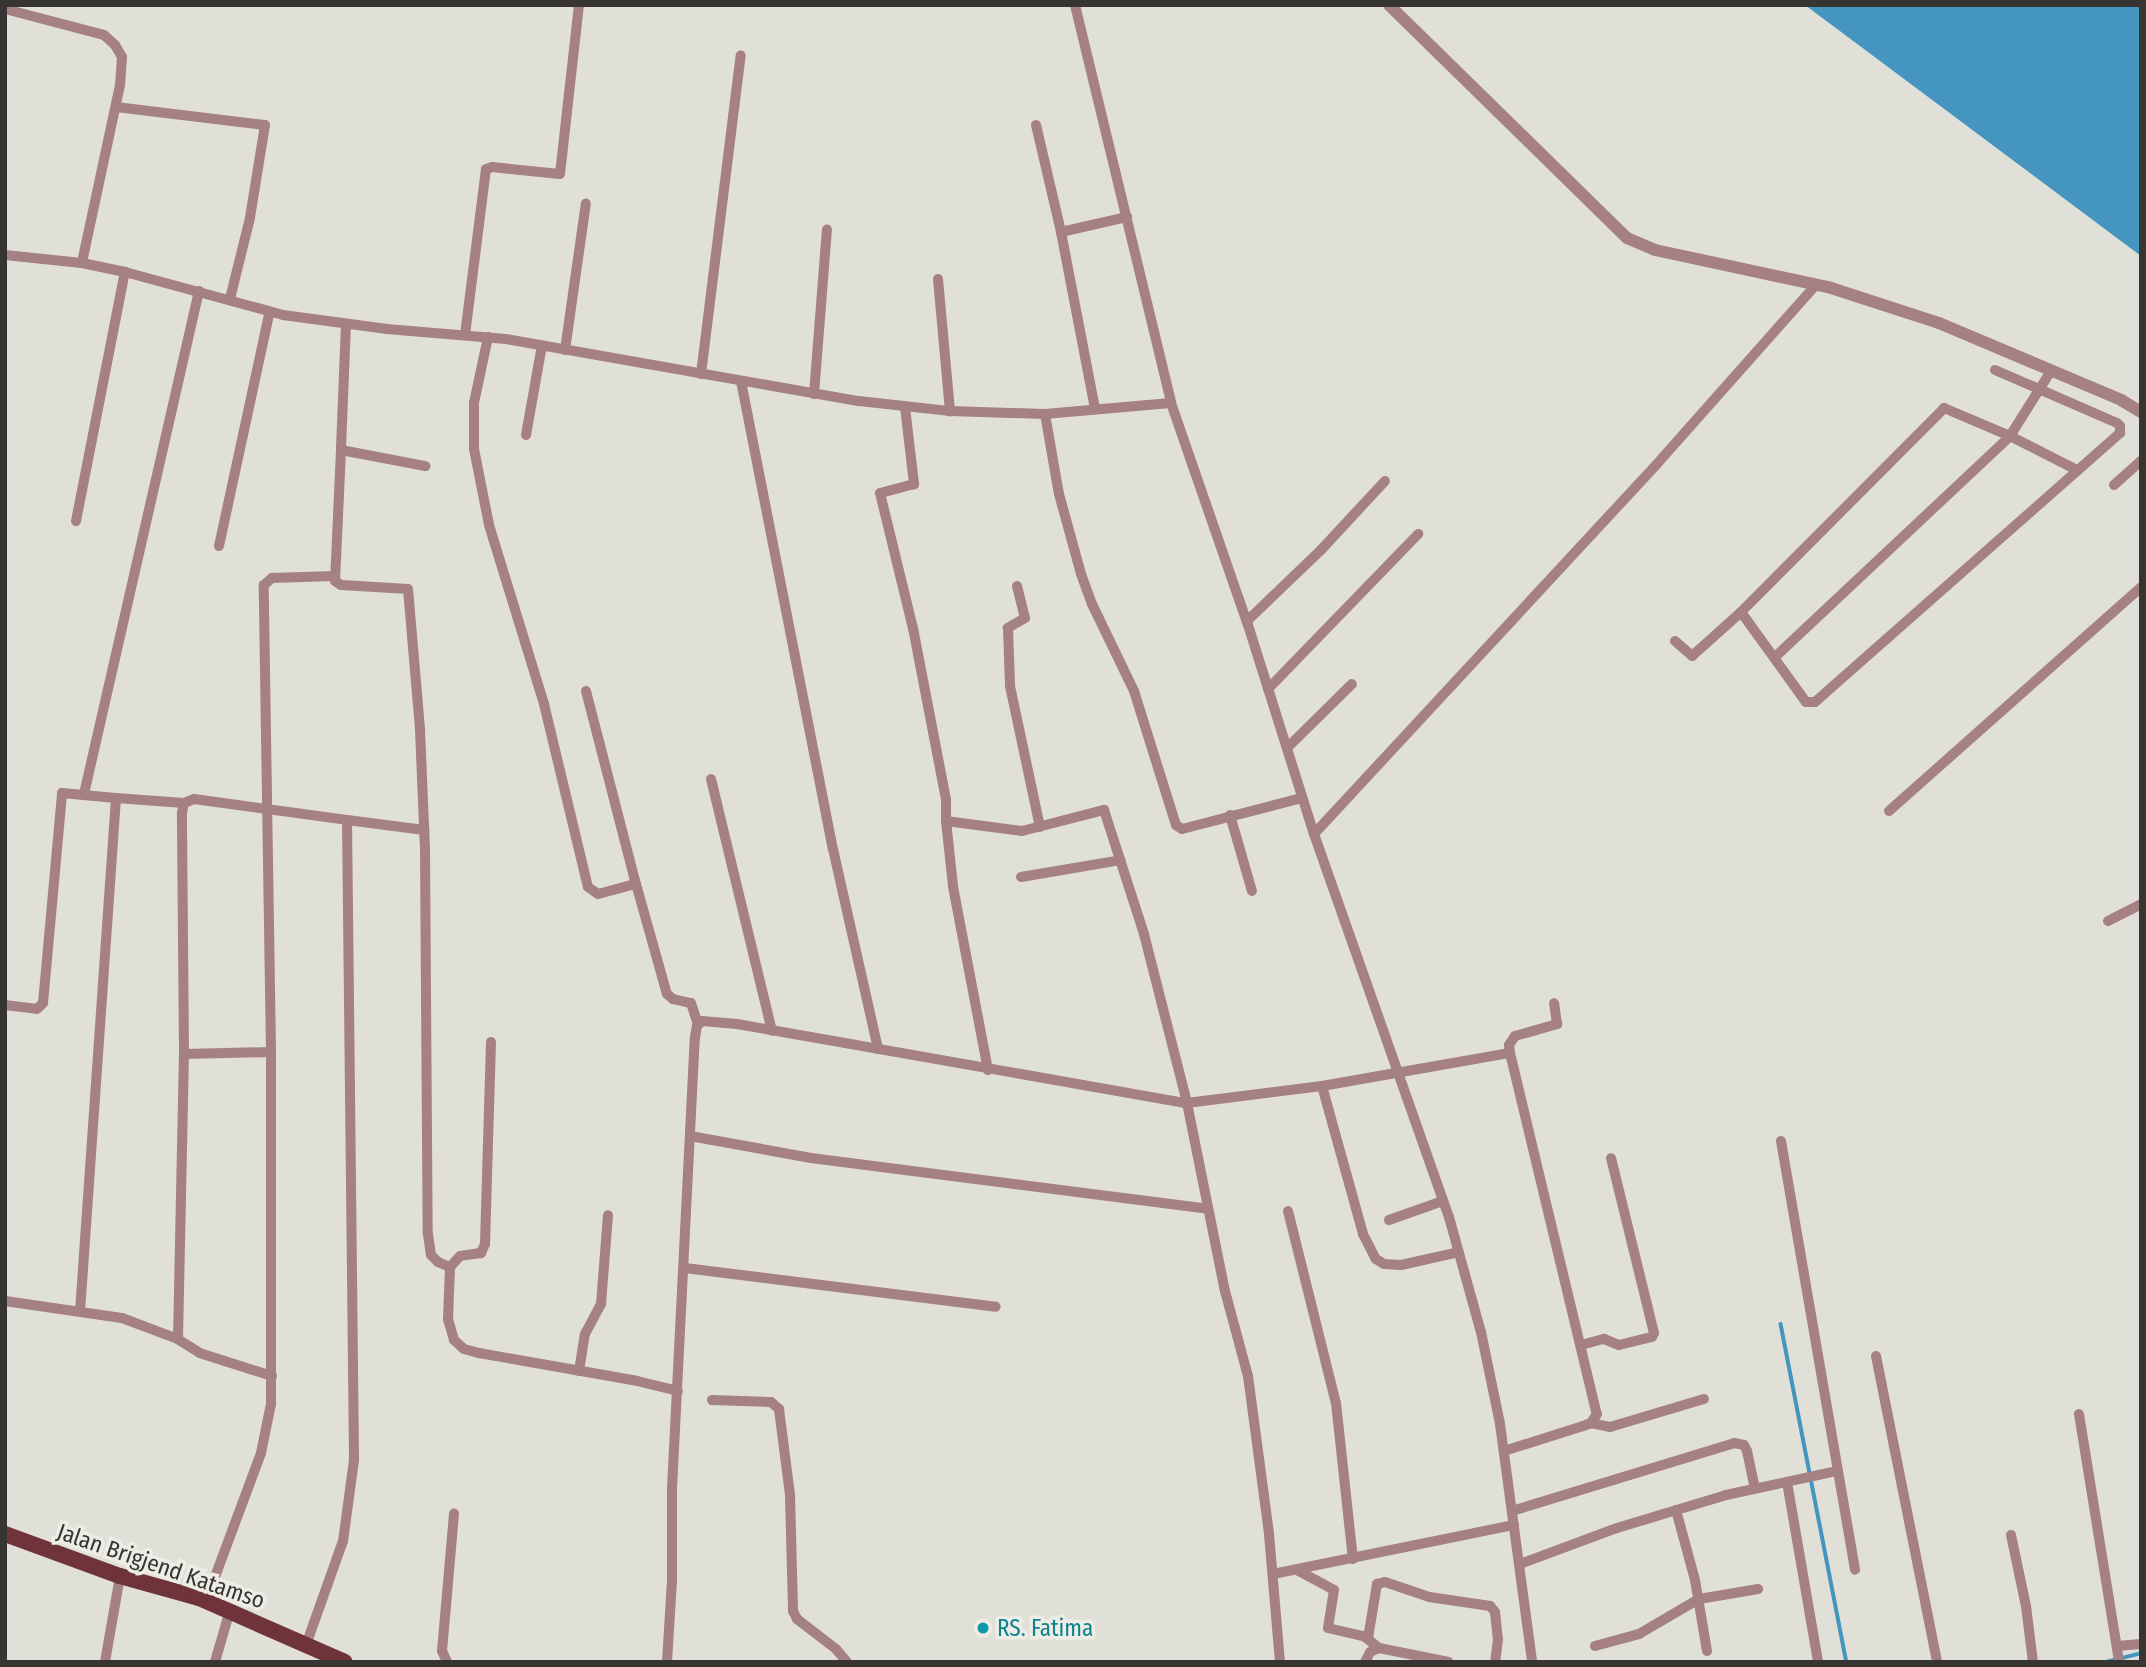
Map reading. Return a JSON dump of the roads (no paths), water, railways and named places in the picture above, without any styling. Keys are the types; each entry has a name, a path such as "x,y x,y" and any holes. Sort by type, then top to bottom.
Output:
{"main road":[{"name":"Jalan Brigjend Katamso","path":"5,1535 120,1576 206,1601 341,1661"}],"street":[{"path":"465,335 486,169 492,167 560,174 579,5"},
{"path":"1075,5 1171,402 1247,621 1314,834 1459,1252 1487,1357 1504,1451 1532,1662"},
{"path":"1389,5 1627,238 1655,250 1816,285 1939,323 2121,400 2141,412"},
{"path":"5,9 85,29 112,40 123,64 82,263"},
{"path":"701,374 741,55"},
{"path":"116,107 265,125 250,218 230,299"},
{"path":"1036,125 1062,232 1095,409"},
{"path":"565,350 586,203"},
{"path":"1062,232 1126,217"},
{"path":"814,394 827,230"},
{"path":"5,255 82,263 270,311 346,324 488,337 542,345 741,382 905,407 1045,414 1171,402"},
{"path":"76,521 125,272"},
{"path":"938,279 950,411"},
{"path":"1314,834 1637,484 1816,285"},
{"path":"84,794 198,291"},
{"path":"219,546 270,311"},
{"path":"346,324 334,576 337,583 341,584 407,588 420,730 424,830 428,1234 432,1255 438,1262 450,1267"},
{"path":"488,337 475,392 472,435 489,525 544,704 588,887 598,894 636,884"},
{"path":"526,435 542,345"},
{"path":"1741,612 1806,702 1815,702 2118,435 2120,426 1995,369"},
{"path":"1775,657 2010,436 2051,371"},
{"path":"741,382 833,849 878,1049"},
{"path":"905,407 914,484 880,493 913,628 946,800 953,886 988,1070"},
{"path":"1675,640 1691,657 1741,612 1944,408 2010,436 2077,470"},
{"path":"1045,414 1059,494 1081,574 1092,604 1134,691 1176,825 1182,829 1302,798"},
{"path":"341,450 425,466"},
{"path":"2114,485 2141,461"},
{"path":"1247,621 1321,550 1385,481"},
{"path":"1268,689 1419,534"},
{"path":"206,1601 264,1445 271,1411 271,1052 264,585 272,578 334,576"},
{"path":"1017,586 1025,617 1008,628 1010,686 1040,827"},
{"path":"1889,811 2141,587"},
{"path":"1287,748 1352,684"},
{"path":"586,691 667,994 673,999 691,1003 698,1024 695,1038 667,1662"},
{"path":"711,779 772,1031"},
{"path":"5,1005 37,1009 42,1006 62,794 184,803 197,799 424,830"},
{"path":"80,1311 116,798"},
{"path":"178,1339 184,1054 184,803"},
{"path":"946,821 1005,831 1040,827 1104,810 1144,934 1187,1103 1224,1291 1255,1407 1280,1662"},
{"path":"1230,815 1252,891"},
{"path":"306,1645 343,1541 354,1460 347,820"},
{"path":"1021,877 1121,860"},
{"path":"2108,921 2141,904"},
{"path":"1554,1003 1558,1021 1555,1026 1515,1036 1509,1045 1597,1410 1591,1423"},
{"path":"698,1024 713,1020 1187,1103 1322,1086 1510,1053"},
{"path":"491,1042 485,1248 477,1255 457,1257 450,1267 449,1325 458,1345 479,1353 678,1391"},
{"path":"184,1054 271,1052"},
{"path":"1322,1086 1363,1234 1376,1259 1384,1264 1401,1265 1459,1252"},
{"path":"691,1136 811,1158 1208,1209"},
{"path":"1781,1141 1855,1570"},
{"path":"1581,1345 1605,1339 1619,1345 1653,1337 1654,1333 1611,1157"},
{"path":"1389,1220 1443,1201"},
{"path":"1289,1211 1336,1403 1353,1559"},
{"path":"579,1371 584,1334 601,1304 608,1215"},
{"path":"685,1268 996,1307"},
{"path":"5,1301 138,1322 178,1339 200,1353 272,1376"},
{"path":"1876,1356 1937,1662"},
{"path":"1504,1451 1591,1423 1610,1427 1704,1399"},
{"path":"712,1400 771,1402 779,1409 788,1471 793,1611 797,1619 836,1649 847,1662"},
{"path":"2079,1415 2119,1662"},
{"path":"1511,1511 1734,1443 1744,1445 1747,1451 1755,1488"},
{"path":"1520,1564 1676,1510 1755,1488 1837,1471"},
{"path":"1787,1482 1818,1662"},
{"path":"1676,1510 1699,1599 1707,1651"},
{"path":"447,1662 442,1651 454,1514"},
{"path":"1273,1574 1514,1525"},
{"path":"2011,1535 2026,1606 2033,1662"},
{"path":"1297,1570 1334,1590 1328,1628 1368,1638 1379,1648 1449,1662"},
{"path":"105,1662 120,1576"},
{"path":"1368,1638 1377,1584 1385,1582 1429,1597 1490,1606 1495,1612 1498,1639 1495,1662"},
{"path":"1595,1646 1639,1634 1699,1599 1758,1589"},
{"path":"215,1662 230,1611"},
{"path":"2117,1646 2141,1644"},
{"path":"1365,1662 1370,1652 1379,1648"}],"water":[{"path":"1805,5 2141,5 2141,256"}],"waterway":[{"path":"1781,1324 1847,1662"},
{"path":"2106,1662 2141,1653"}],"place":[{"name":"RS. Fatima","path":"983,1628"}]}
